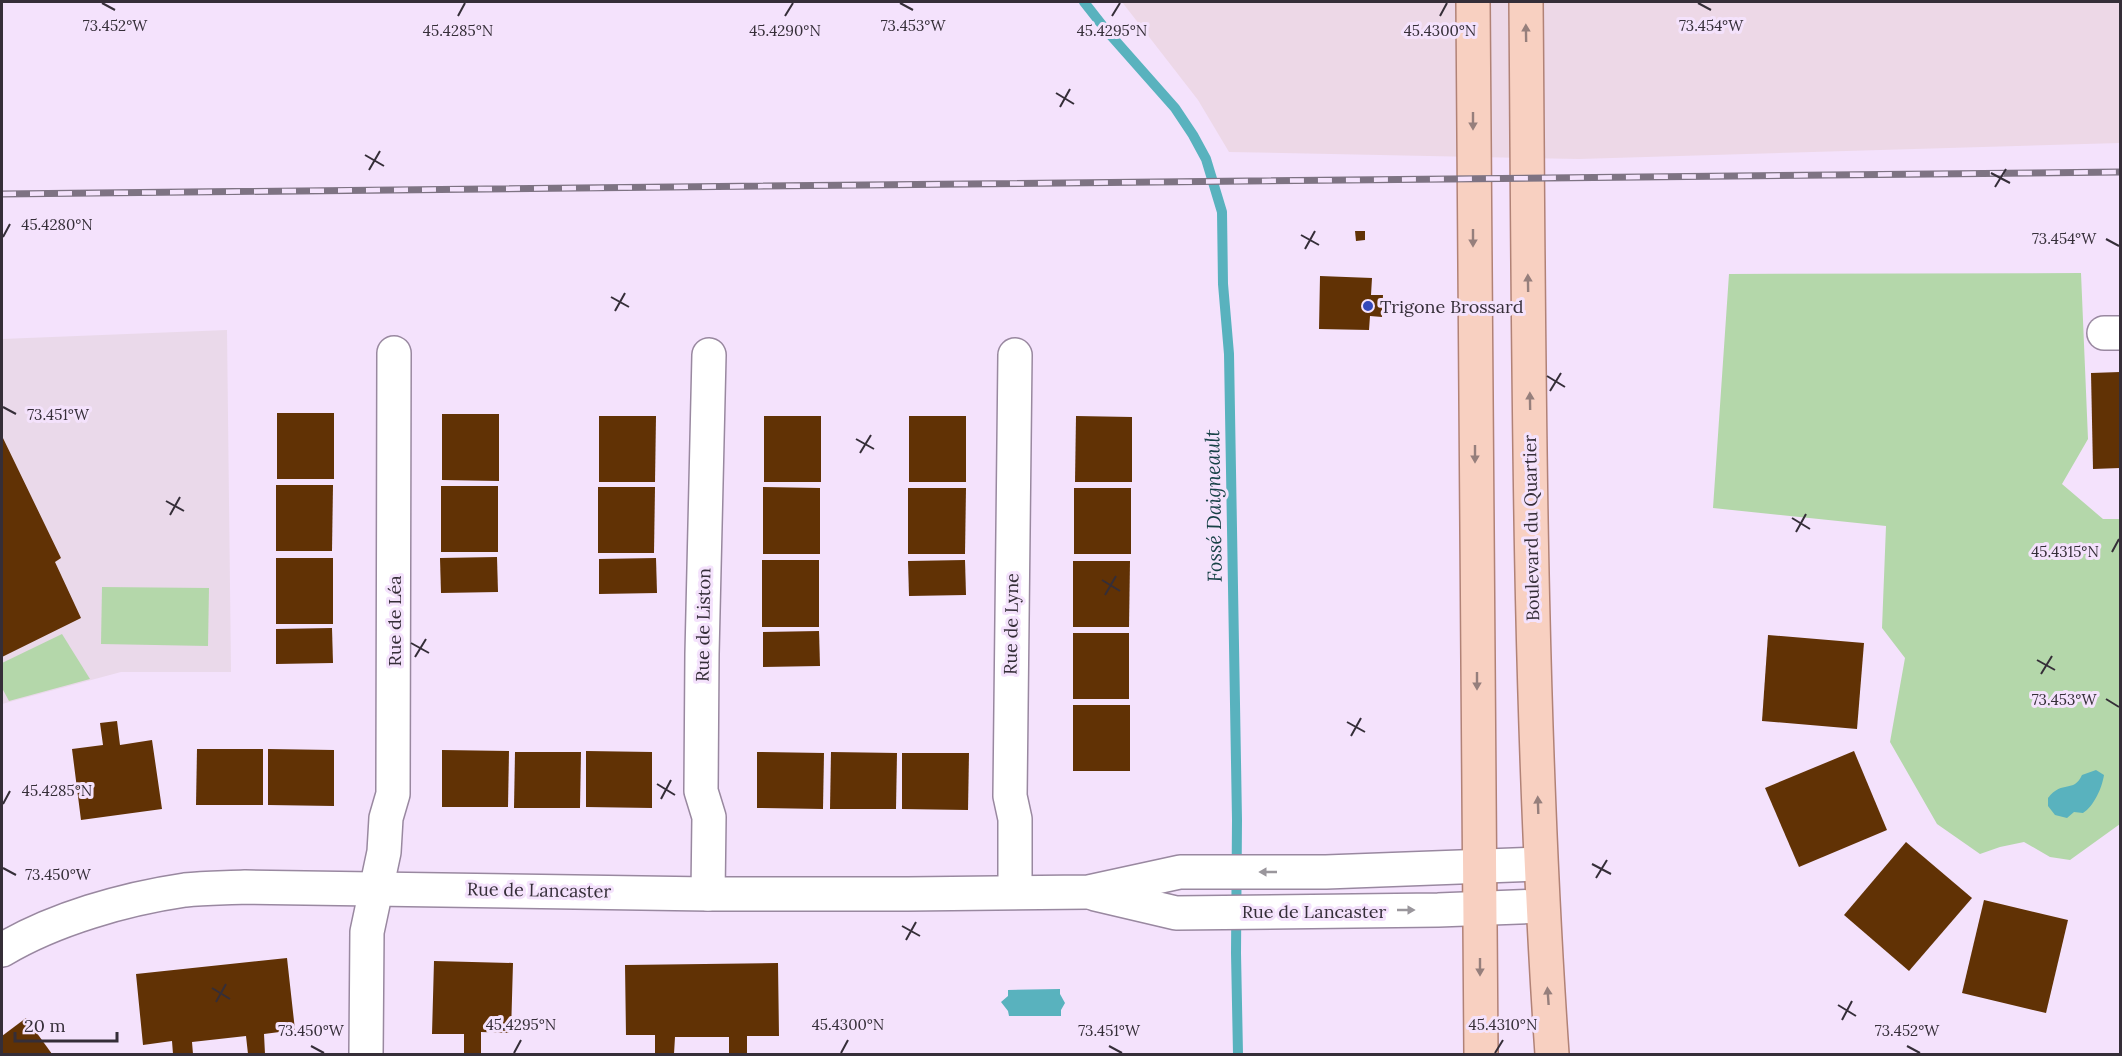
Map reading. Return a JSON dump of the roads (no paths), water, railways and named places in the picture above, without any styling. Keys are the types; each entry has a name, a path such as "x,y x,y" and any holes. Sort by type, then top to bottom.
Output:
{"main road":[{"path":"1473,2 1481,1054"},
{"name":"Boulevard du Quartier","path":"1526,2 1531,560 1540,864 1552,1054"}],"street":[{"name":"Rue de Léa","path":"366,1054 367,932 384,852 386,818 393,794 394,353"},
{"name":"Rue de Lyne","path":"1015,355 1010,796 1015,819 1015,892"},
{"name":"Rue de Liston","path":"708,894 709,817 701,792 701,769 709,356"},
{"name":"Rue de Lancaster","path":"2,950 43,929 68,920 127,902 185,890 244,887 377,887 708,894 1144,892 1180,872 1326,872 1540,864"},
{"name":"Rue de Lancaster","path":"1144,892 1176,912 1542,906"}],"water":[{"path":"2096,770 2104,775 2091,806 2083,813 2074,812 2067,818 2055,815 2048,806 2048,798 2053,792 2075,784 2082,775"},
{"path":"1060,989 1065,1003 1061,1016 1009,1016 1001,1002 1008,996 1008,990"}],"waterway":[{"name":"Fossé Daigneault","path":"1084,2 1175,108 1193,135 1206,159 1222,212 1223,284 1229,354 1237,820 1238,1054"}],"railway":[{"path":"2,194 2120,172"}],"place":[{"name":"Trigone Brossard","path":"1368,306"}]}
